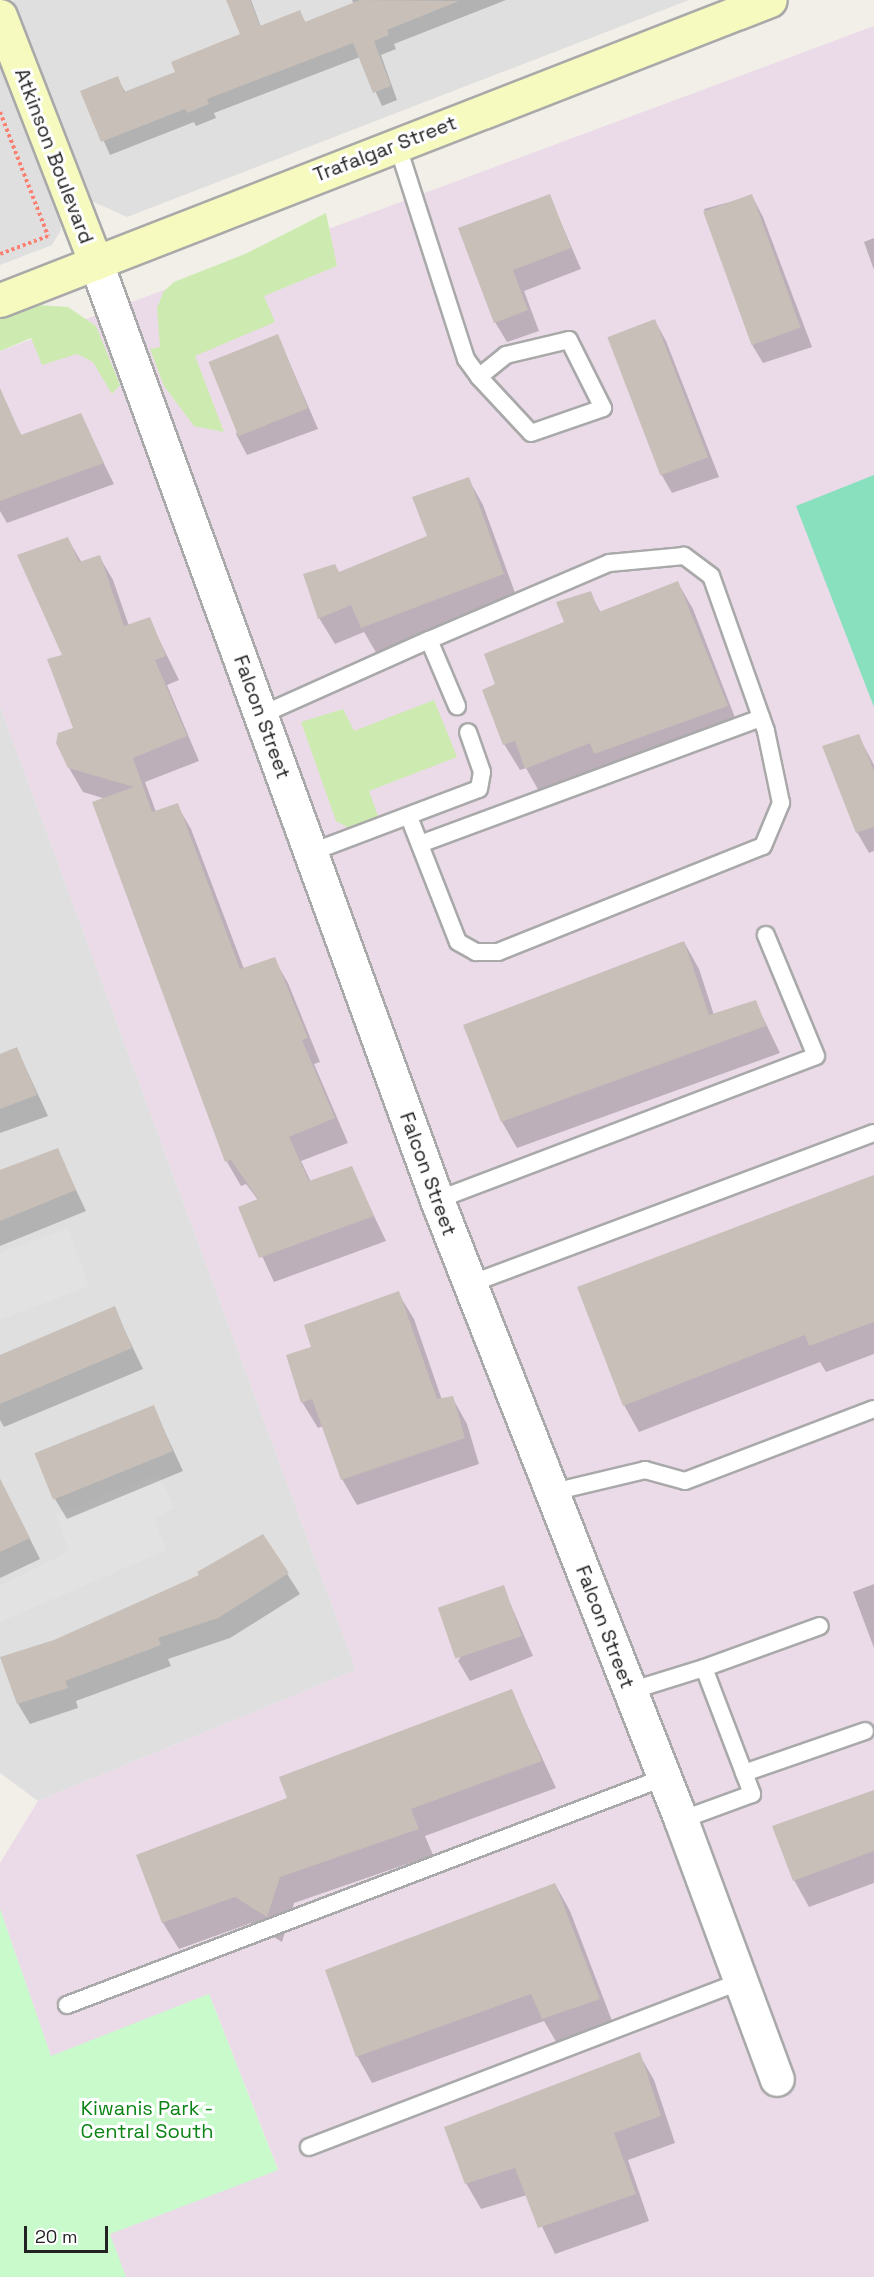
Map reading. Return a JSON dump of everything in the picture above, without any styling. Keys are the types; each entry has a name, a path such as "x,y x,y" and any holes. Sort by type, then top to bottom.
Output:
{"main road":[{"name":"Trafalgar Street","path":"0,300 770,0"},
{"name":"Atkinson Boulevard","path":"0,16 96,263"}],"street":[{"name":"Falcon Street","path":"96,263 437,1200 681,1820 777,2079"}],"lane":[{"path":"397,144 466,359 479,377 531,432 603,408 569,340 506,356 479,377"},
{"path":"261,715 609,563 684,556 711,576 761,718 781,803 763,846 498,952 476,952 458,942 409,817"},
{"path":"429,640 457,706"},
{"path":"420,844 761,718"},
{"path":"312,852 479,789 482,772 468,732"},
{"path":"437,1200 816,1056 766,936"},
{"path":"470,1284 874,1133"},
{"path":"553,1492 645,1470 685,1481 874,1408"},
{"path":"630,1691 704,1668 820,1626"},
{"path":"681,1820 752,1794 704,1668"},
{"path":"744,1773 866,1731"},
{"path":"67,2005 663,1778"},
{"path":"309,2147 742,1981"}],"path":[{"path":"0,112 48,236 0,254"}],"shaded area":[{"path":"13,0 689,0 127,217 87,199"},
{"path":"874,26 874,2277 126,2277 109,2234 278,2169 209,1994 51,2057 0,1909 0,1863 38,1801 356,1670 0,706 0,351"},
{"path":"0,58 57,205 61,230 52,245 0,265"},
{"path":"0,706 356,1670 38,1801 0,1773"},
{"path":"68,1228 89,1286 0,1320 0,1253"},
{"path":"159,1474 174,1508 154,1519 167,1550 0,1622 0,1586 69,1551 56,1514"}],"green space":[{"path":"326,213 337,266 264,296 275,322 195,356 224,432 194,426 164,386 150,349 160,347 157,308 164,291 174,282 245,254"},
{"path":"38,305 68,307 96,326 120,385 112,394 93,362 77,354 42,365 31,338 0,351 0,319"},
{"path":"874,475 874,707 796,506"},
{"path":"434,700 457,757 369,791 378,816 349,828 336,821 301,722 343,709 354,731"},
{"name":"Kiwanis Park - Central South","path":"0,1909 51,2056 209,1994 278,2170 110,2234 126,2277 0,2277"}],"building":[{"path":"226,0 250,0 260,26 300,10 305,22 360,0 459,1 387,30 389,35 374,41 391,86 373,93 353,43 207,99 209,104 187,113 185,109 101,142 80,91 118,76 124,92 175,72 171,62 240,34"},
{"path":"550,194 571,248 513,270 528,310 494,323 458,228"},
{"path":"752,194 801,327 752,345 703,212"},
{"path":"655,319 708,457 660,475 607,337"},
{"path":"278,334 308,408 238,436 208,362"},
{"path":"0,388 21,435 81,413 104,463 0,501"},
{"path":"469,477 504,574 361,628 351,605 318,619 303,574 335,564 339,572 427,536 412,497"},
{"path":"68,537 79,562 100,555 124,626 150,617 166,656 155,660 187,736 133,758 152,812 178,803 240,969 275,957 308,1038 302,1040 335,1118 289,1137 309,1181 352,1166 374,1216 259,1258 238,1207 258,1199 231,1160 225,1162 92,802 134,787 68,768 56,743 58,733 73,728 47,659 62,655 17,555"},
{"path":"678,581 728,706 594,754 590,743 525,769 515,741 503,745 482,690 495,684 484,654 564,622 556,602 591,591 599,612"},
{"path":"859,734 874,771 874,827 856,833 822,746"},
{"path":"684,941 709,1015 756,1000 766,1026 501,1122 463,1025"},
{"path":"17,1047 37,1095 0,1109 0,1054"},
{"path":"58,1148 76,1190 0,1221 0,1170"},
{"path":"874,1175 874,1322 809,1346 805,1335 623,1406 577,1287"},
{"path":"399,1291 437,1399 453,1396 465,1438 341,1480 312,1399 301,1403 286,1355 311,1347 304,1325"},
{"path":"115,1306 132,1348 0,1404 0,1355"},
{"path":"154,1405 173,1451 53,1500 34,1453"},
{"path":"0,1479 30,1538 0,1552"},
{"path":"263,1534 289,1573 218,1618 158,1638 161,1645 65,1681 68,1688 17,1704 0,1657 54,1640 199,1575 197,1572"},
{"path":"504,1585 522,1636 455,1659 438,1608"},
{"path":"512,1689 542,1761 411,1809 419,1829 280,1877 267,1917 235,1897 162,1923 136,1855 287,1798 279,1777"},
{"path":"874,1790 874,1851 793,1881 772,1826"},
{"path":"555,1883 600,1999 542,2019 531,1994 356,2057 325,1970"},
{"path":"640,2052 661,2116 614,2133 636,2194 538,2228 515,2168 465,2184 444,2127"}]}
